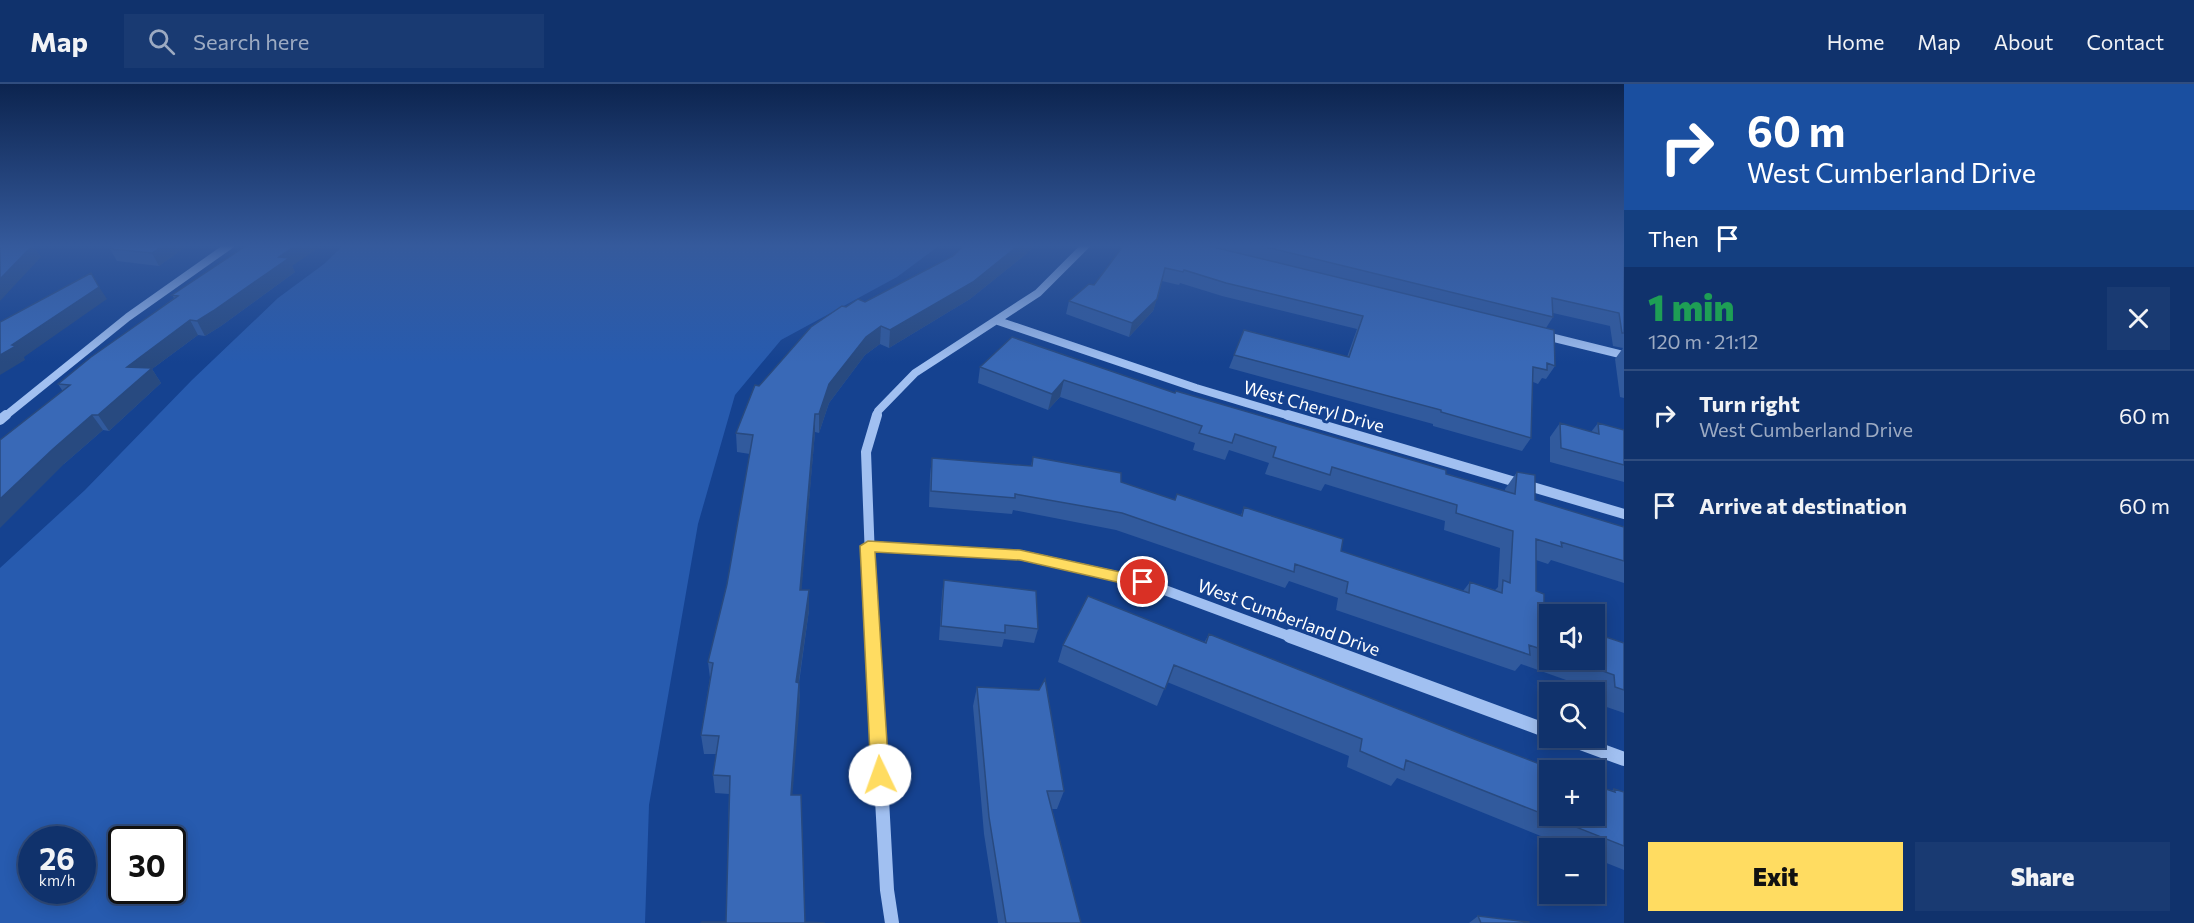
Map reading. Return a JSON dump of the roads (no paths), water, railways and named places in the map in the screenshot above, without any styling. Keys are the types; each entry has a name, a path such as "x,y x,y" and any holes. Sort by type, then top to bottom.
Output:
{"street":[{"path":"0,420 128,317 175,284"},
{"path":"892,923 887,890 868,546 866,452 878,411 915,373 998,321 1047,284"},
{"name":"West Cheryl Drive","path":"998,321 1196,388 1624,514"},
{"path":"1535,334 1624,355"},
{"name":"West Cumberland Drive","path":"868,546 1020,555 1143,582 1539,728"},
{"path":"1594,748 1624,759"}]}
